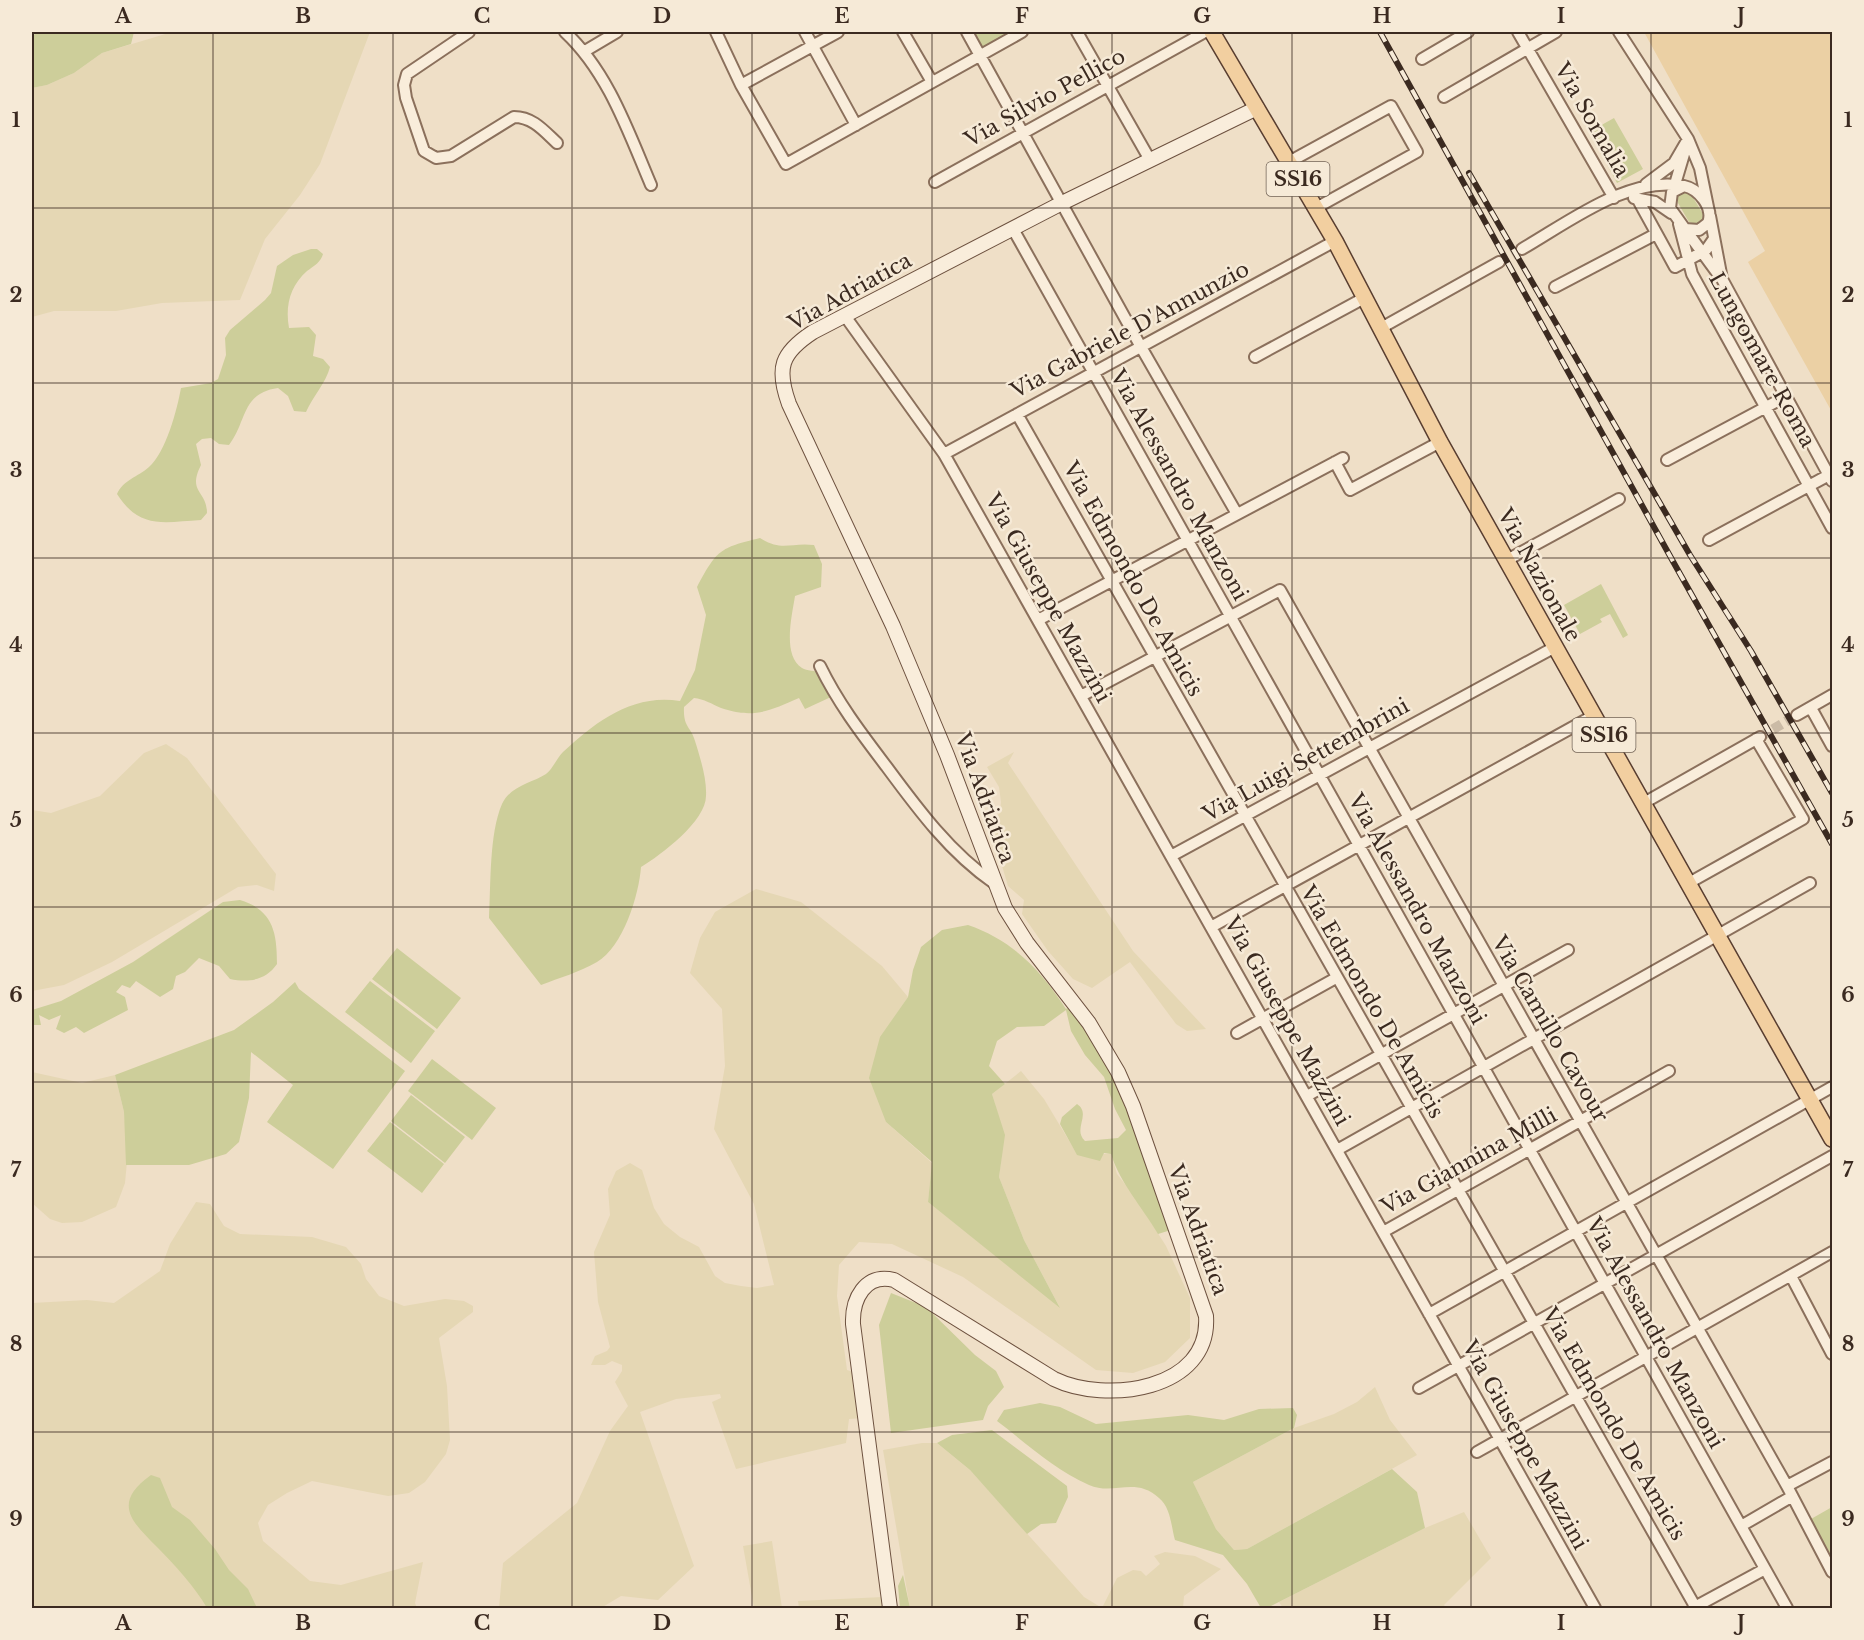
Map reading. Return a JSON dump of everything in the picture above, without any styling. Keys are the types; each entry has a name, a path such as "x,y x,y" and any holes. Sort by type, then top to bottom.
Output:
{"main road":[{"name":"Via Nazionale","path":"1212,32 1335,241 1440,442 1687,884 1833,1139"},
{"name":"Via Adriatica","path":"890,1608 853,1320 854,1305 862,1290 876,1280 894,1280 1054,1379 1071,1386 1095,1391 1136,1388 1174,1375 1192,1361 1203,1341 1206,1325 1204,1306 1169,1216 1122,1079 1083,1013 1013,924 994,884 947,755 893,626 785,391 782,367 788,352 804,338 1062,203 1257,108"}],"street":[{"path":"469,32 407,74 404,86 405,98 424,151 436,158 451,156 514,117 525,117 535,123 557,143"},
{"path":"565,32 585,51 627,127 651,184"},
{"path":"585,51 618,32"},
{"path":"716,32 741,85 786,164 1022,32"},
{"path":"805,32 856,124"},
{"path":"741,85 838,32"},
{"path":"903,32 932,82"},
{"path":"967,32 1141,347 1237,514"},
{"path":"1077,32 1150,160"},
{"name":"Via Silvio Pellico","path":"935,182 1205,32"},
{"path":"1422,59 1468,32"},
{"name":"Via Somalia","path":"1518,32 1610,200"},
{"path":"1444,97 1556,32"},
{"path":"1619,32 1688,139 1700,168 1722,279"},
{"path":"1289,162 1391,106 1417,152 1316,208"},
{"path":"1688,139 1677,188 1669,204 1680,223 1722,279 1831,478 1810,486 1709,540"},
{"path":"1640,190 1674,163 1688,139"},
{"path":"1522,249 1610,200 1640,190 1677,188 1699,193 1710,214 1708,223 1702,229 1680,223 1660,204 1640,190"},
{"path":"1640,190 1656,234 1673,266 1678,267 1702,253 1713,240"},
{"path":"1680,223 1690,260"},
{"name":"Via Alessandro Manzoni","path":"1012,229 1787,1608"},
{"path":"1555,287 1656,234"},
{"name":"Via Gabriele D'Annunzio","path":"944,453 1335,241"},
{"name":"Lungomare Roma","path":"1690,260 1692,274 1833,528"},
{"path":"1381,328 1499,262"},
{"path":"1255,357 1366,297"},
{"name":"Via Giuseppe Mazzini","path":"845,316 944,453 1595,1608"},
{"path":"1667,460 1785,397"},
{"name":"Via Edmondo De Amicis","path":"1017,414 1379,1056 1695,1608"},
{"path":"1038,620 1339,460 1350,490 1440,442"},
{"path":"1507,560 1618,500"},
{"name":"Via Camillo Cavour","path":"1231,617 1280,590 1833,1572"},
{"path":"1081,696 1231,617"},
{"name":"Via Luigi Settembrini","path":"1171,856 1555,646"},
{"path":"820,666 837,700 918,810 970,865 994,884"},
{"path":"1797,715 1833,695"},
{"path":"1811,708 1833,746"},
{"path":"1211,927 1593,716"},
{"path":"1642,804 1758,738 1803,819 1687,884"},
{"path":"1337,1150 1810,884"},
{"path":"1306,1096 1568,950"},
{"path":"1237,1034 1336,978"},
{"name":"Via Giannina Milli","path":"1383,1232 1669,1071"},
{"path":"1429,1314 1833,1087"},
{"path":"1419,1388 1833,1156"},
{"path":"1478,1452 1833,1252"},
{"path":"1791,1276 1833,1354"},
{"path":"1741,1526 1833,1462"},
{"path":"1695,1608 1765,1569"}],"shaded area":[{"path":"172,32 370,32 320,164 300,195 265,239 240,300 162,303 116,311 54,311 32,317 32,88 47,85 74,73 102,53"},
{"path":"166,744 187,758 276,874 274,891 257,885 238,887 112,962 64,985 32,991 32,810 51,813 100,796 144,753"},
{"path":"1014,752 1008,763 1133,951 1206,1029 1187,1031 1176,1024 1130,962 1092,988 1073,979 1048,951 1022,914 1024,900 1008,886 989,822 1000,813 1001,802 999,787 987,767"},
{"path":"756,889 801,902 882,966 908,997 881,1037 886,1122 932,1163 928,1202 1059,1306 1024,1240 999,1177 1004,1135 992,1094 1021,1071 1044,1099 1077,1154 1111,1154 1117,1174 1135,1197 1166,1246 1190,1298 1190,1338 1165,1362 1133,1373 1096,1370 963,1277 892,1244 859,1242 839,1265 837,1296 847,1370 856,1373 863,1418 849,1419 846,1443 736,1469 712,1402 721,1398 720,1394 676,1399 640,1412 694,1566 658,1600 621,1596 601,1608 499,1608 503,1563 577,1503 610,1431 628,1406 615,1382 622,1371 622,1365 612,1361 605,1365 591,1365 595,1356 607,1351 610,1347 598,1302 594,1252 610,1215 608,1189 616,1171 630,1163 642,1170 654,1208 664,1224 680,1237 699,1247 715,1276 725,1283 741,1286 757,1288 774,1285 754,1204 714,1129 725,1066 722,1009 690,973 700,938 715,912"},
{"path":"32,1072 82,1083 115,1075 124,1112 128,1151 125,1183 116,1207 82,1222 62,1223 50,1219 32,1203"},
{"path":"196,1202 210,1204 224,1226 240,1234 312,1237 346,1247 361,1264 366,1279 379,1296 404,1306 445,1299 464,1301 473,1306 473,1312 439,1338 447,1386 450,1440 446,1454 425,1482 409,1493 388,1496 312,1481 268,1505 258,1523 263,1541 310,1581 341,1585 423,1562 415,1603 417,1608 32,1608 32,1303 87,1300 114,1303 160,1271 170,1244"},
{"path":"1375,1387 1390,1420 1417,1455 1247,1549 1234,1550 1216,1529 1193,1482 1294,1428 1334,1414 1357,1402"},
{"path":"922,1443 937,1443 970,1470 1084,1597 1102,1608 910,1608 883,1450"},
{"path":"1464,1512 1491,1558 1444,1605 1446,1608 1283,1608 1279,1602 1425,1528"},
{"path":"772,1541 782,1608 754,1608 743,1546"},
{"path":"1165,1552 1195,1556 1221,1569 1184,1596 1183,1608 1102,1608 1117,1578 1133,1570 1141,1571 1146,1576 1160,1564 1154,1556"},
{"path":"883,1597 885,1608 799,1608 798,1601"}],"green space":[{"path":"43,32 134,32 131,44 102,53 74,73 47,85 32,88 32,35"},
{"path":"970,32 1016,32 982,52"},
{"path":"1614,118 1643,169 1617,183 1589,132"},
{"path":"1683,192 1691,194 1703,214 1702,223 1699,225 1689,222 1678,203 1678,196"},
{"path":"317,249 323,254 319,262 296,283 288,304 289,328 309,327 316,335 313,356 323,359 330,367 326,379 306,412 294,411 288,396 278,388 266,391 251,402 229,445 219,444 211,438 202,439 196,444 201,465 196,481 207,513 201,520 164,522 144,519 135,514 117,494 127,482 149,467 161,451 174,419 181,388 211,383 218,379 226,355 225,338 230,330 271,293 277,266 293,255"},
{"path":"760,538 781,546 814,545 822,564 821,587 795,596 790,645 796,662 802,668 821,672 831,697 805,709 799,698 770,710 752,713 721,708 694,698 684,707 686,723 701,761 706,789 704,806 699,816 681,836 641,867 637,892 628,919 615,945 606,955 584,969 541,985 489,918 493,845 502,804 510,793 546,774 575,741 616,712 646,701 680,701 695,670 706,615 697,587 721,552"},
{"path":"1601,584 1628,635 1623,638 1610,614 1600,619 1602,622 1580,634 1564,605"},
{"path":"240,900 260,910 271,924 276,942 277,964 268,974 244,981 230,979 219,966 199,958 185,972 176,976 173,989 160,997 136,981 130,988 122,985 116,992 125,997 128,1010 84,1033 76,1027 64,1033 56,1029 61,1015 49,1020 39,1015 41,1025 32,1025 32,1010 61,1001 133,962 223,902"},
{"path":"968,925 998,939 1024,958 1036,969 1066,1009 1074,1004 1111,1060 1171,1230 1158,1234 1126,1185 1111,1154 1104,1153 1100,1161 1077,1155 1060,1124 1062,1117 1077,1104 1083,1112 1080,1132 1085,1141 1118,1138 1126,1130 1115,1109 1104,1077 1085,1055 1071,1031 1066,1010 1044,1026 1017,1027 997,1041 989,1066 1005,1084 992,1094 1005,1135 999,1177 1024,1240 1060,1308 928,1202 932,1162 886,1122 869,1078 880,1037 908,997 913,970 921,947 942,930"},
{"path":"397,948 461,998 437,1029 372,979"},
{"path":"370,981 435,1031 411,1063 345,1012"},
{"path":"295,982 299,989 405,1071 333,1169 267,1122 293,1085 251,1052 249,1098 239,1142 226,1154 189,1165 126,1165 124,1112 115,1075 234,1030 273,1002"},
{"path":"432,1059 496,1108 472,1140 408,1091"},
{"path":"411,1095 465,1137 445,1163 391,1121"},
{"path":"390,1122 444,1164 422,1193 367,1151"},
{"path":"891,1293 926,1307 975,1355 996,1371 1004,1387 988,1406 983,1420 891,1433 879,1325"},
{"path":"1040,1403 1060,1407 1096,1424 1188,1415 1224,1420 1259,1409 1293,1408 1297,1415 1294,1428 1193,1482 1216,1529 1234,1550 1247,1549 1392,1469 1417,1492 1425,1528 1267,1608 1261,1608 1247,1584 1223,1555 1175,1540 1166,1507 1159,1498 1141,1488 1098,1488 1076,1479 997,1421 1004,1410"},
{"path":"992,1430 1067,1486 1068,1497 1056,1523 1041,1524 1027,1534 970,1470 937,1443 952,1435"},
{"path":"151,1475 160,1478 172,1507 190,1520 215,1549 229,1570 248,1589 257,1608 207,1608 184,1576 140,1529 133,1520 129,1503 139,1485"},
{"path":"1832,1507 1832,1557 1811,1519"},
{"path":"903,1575 910,1608 900,1608 898,1586"}],"sand":[{"path":"1644,32 1832,32 1832,412 1748,262 1765,251"}],"tunnel":[{"path":"1499,262 1522,249"},
{"path":"1760,737 1797,715"}],"railway":[{"path":"1380,32 1832,844"},
{"path":"1469,173 1690,555 1751,651 1832,793"}]}
